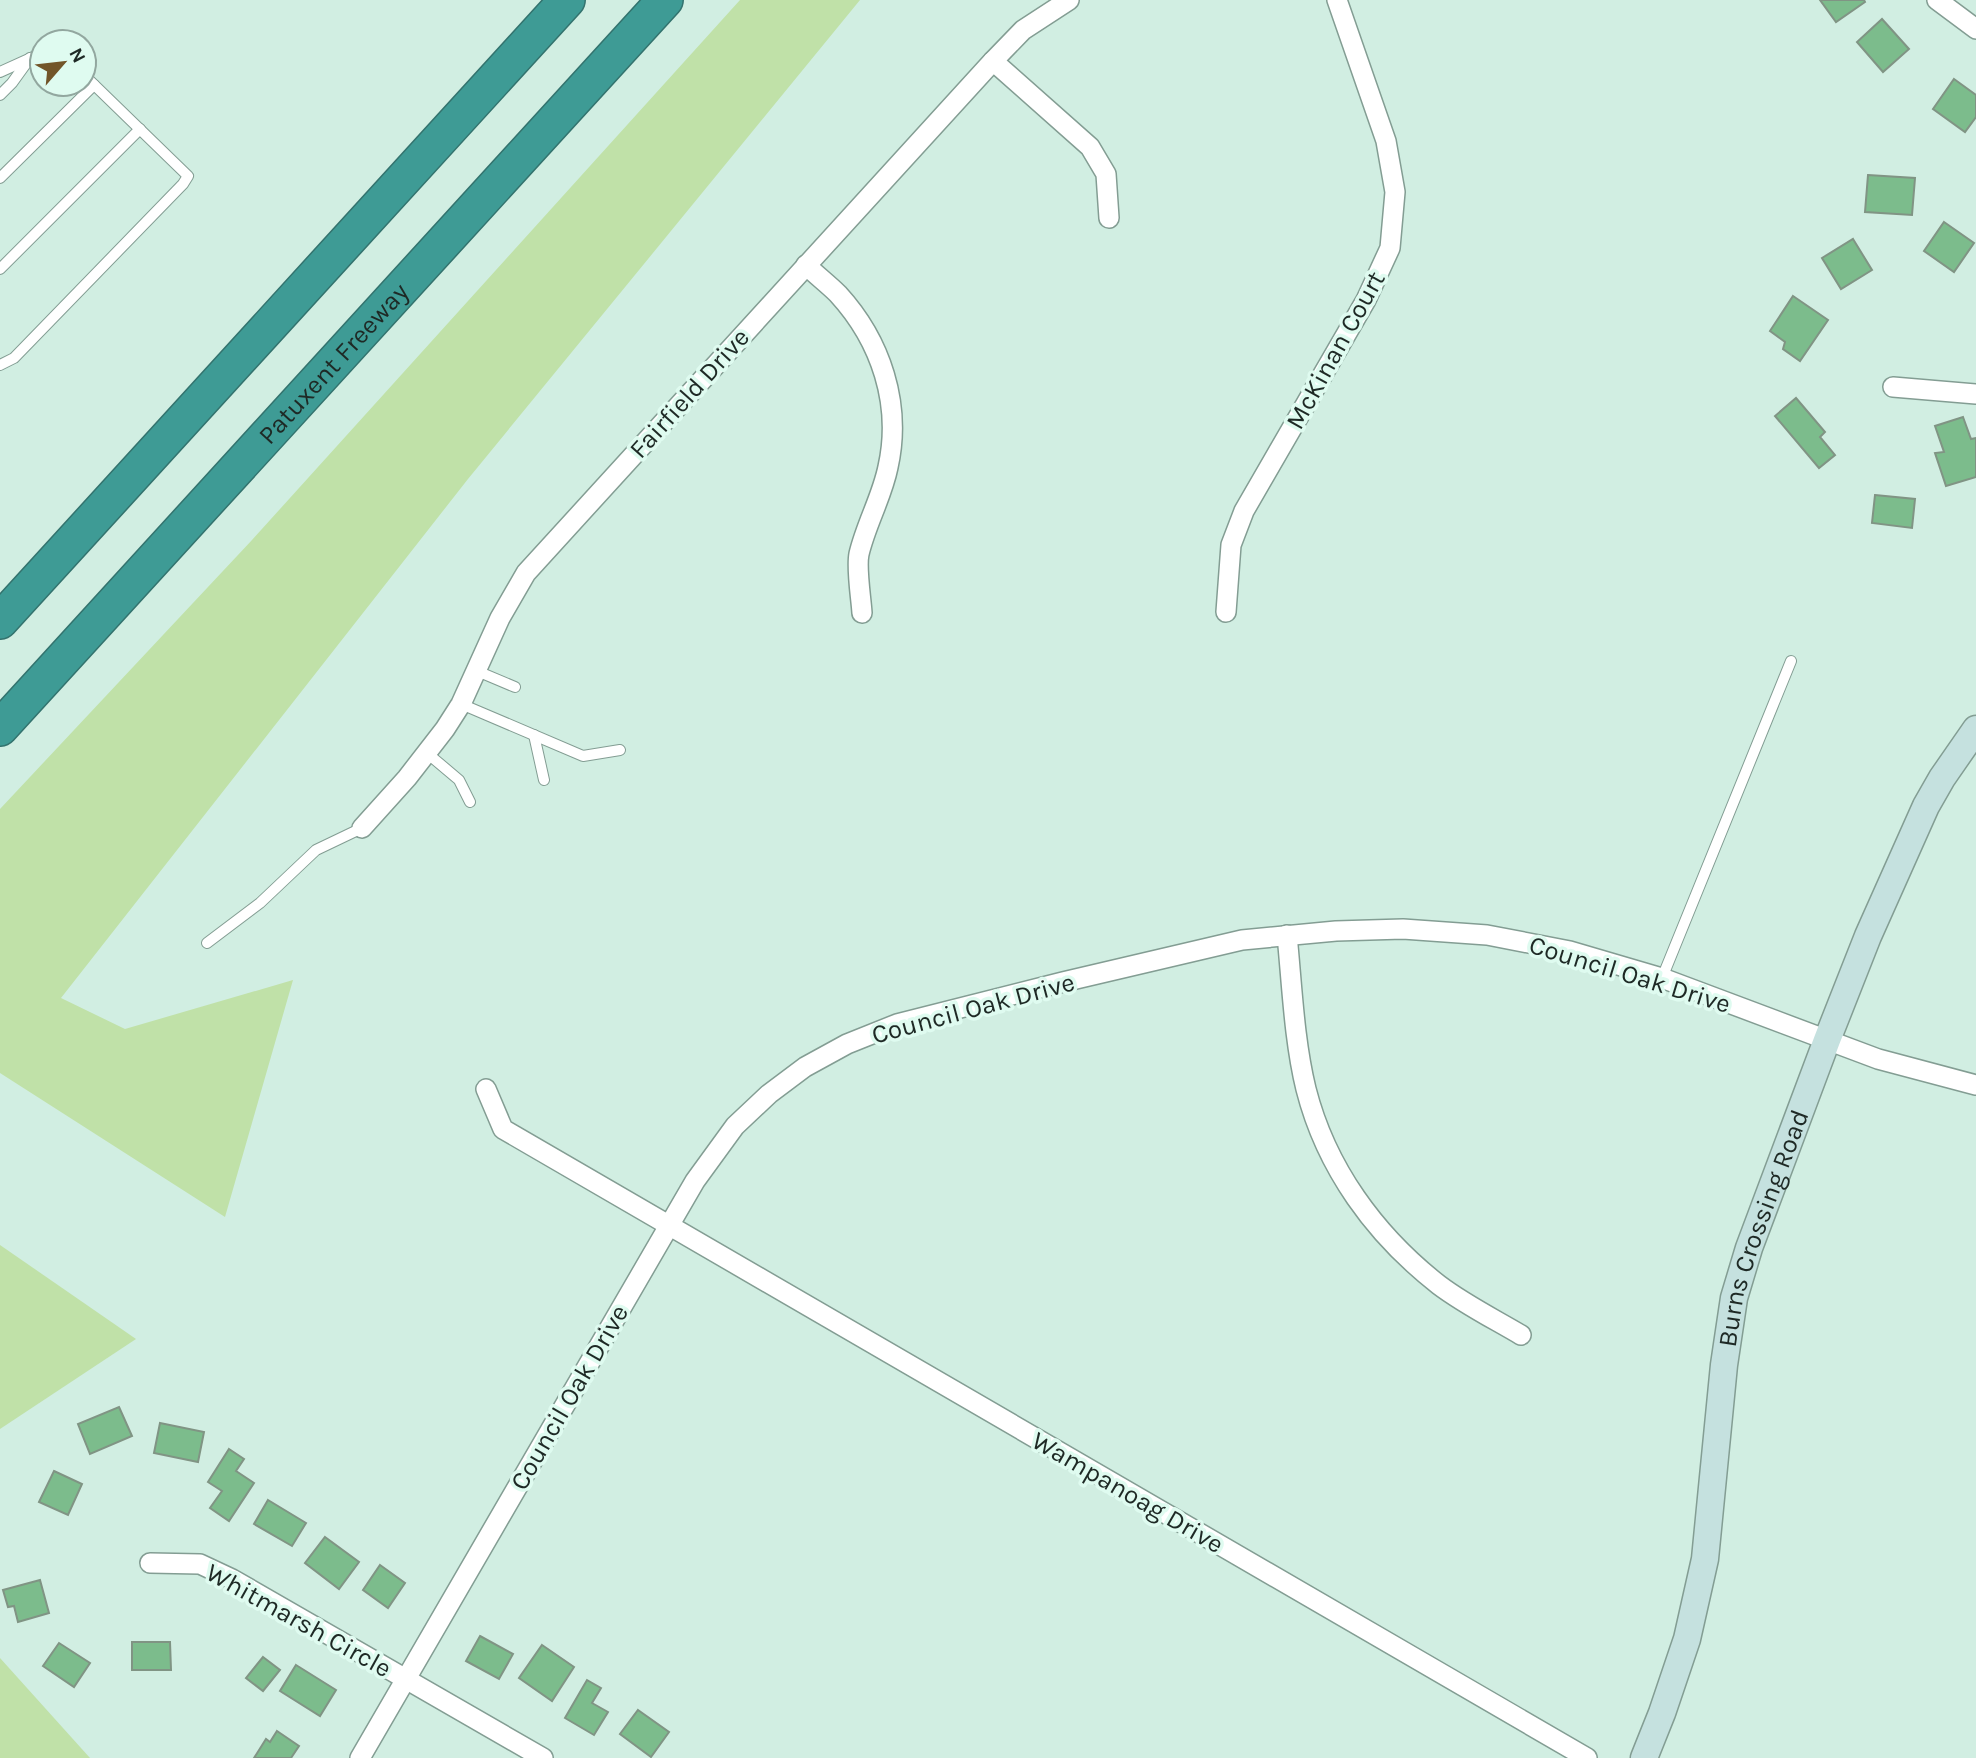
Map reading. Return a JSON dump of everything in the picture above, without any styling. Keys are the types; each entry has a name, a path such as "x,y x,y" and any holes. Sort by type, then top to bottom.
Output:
{"highway":[{"path":"0,621 566,0"},
{"name":"Patuxent Freeway","path":"0,728 665,0"}],"street":[{"name":"Fairfield Drive","path":"362,828 427,752 461,704 500,618 526,573 993,61 1023,30 1069,0"},
{"name":"McKinan Court","path":"1226,612 1231,545 1244,511 1366,300 1390,248 1395,192 1386,141 1337,0"},
{"path":"1937,0 1976,29"},
{"path":"993,61 1090,147 1106,174 1109,218"},
{"path":"806,265 837,293 866,330 881,363 891,398 893,444 888,470 859,556 862,613"},
{"path":"1893,387 1976,394"},
{"name":"Burns Crossing Road","path":"1644,1758 1687,1639 1705,1559 1724,1365 1734,1298 1749,1248 1868,936 1926,806 1976,729"},
{"name":"Council Oak Drive","path":"360,1758 695,1181 735,1126 769,1094 805,1068 847,1044 897,1024 1242,940 1336,931 1403,929 1487,935 1570,951 1662,978 1878,1059 1976,1085"},
{"path":"1287,935 1306,1087 1318,1126 1338,1169 1363,1208 1395,1245 1440,1285 1521,1335"},
{"name":"Wampanoag Drive","path":"486,1089 503,1129 1587,1758"},
{"name":"Whitmarsh Circle","path":"150,1563 200,1564 232,1579 543,1758"}],"lane":[{"path":"0,72 28,59"},
{"path":"0,95 28,61"},
{"path":"0,365 14,358 188,176 98,89"},
{"path":"0,178 81,98"},
{"path":"0,269 140,129"},
{"path":"1662,978 1791,661"},
{"path":"477,671 514,688"},
{"path":"461,704 583,756 620,750"},
{"path":"534,735 544,780"},
{"path":"427,752 459,780 470,802"},
{"path":"207,943 260,903 316,850 362,828"}],"green space":[{"path":"740,0 860,0 468,479 61,998 125,1029 293,980 225,1217 0,1073 0,809 252,540"},
{"path":"0,1245 136,1339 0,1429"},
{"path":"0,1658 90,1758 0,1758"}],"building":[{"path":"1820,0 1864,0 1865,2 1836,22"},
{"path":"1882,19 1909,49 1883,72 1857,42"},
{"path":"1954,79 1976,95 1976,117 1965,132 1933,109"},
{"path":"1868,175 1915,178 1912,215 1865,212"},
{"path":"1944,222 1974,243 1954,272 1924,251"},
{"path":"1853,239 1872,270 1841,289 1822,258"},
{"path":"1793,296 1828,320 1800,361 1783,349 1785,342 1770,331"},
{"path":"1796,398 1825,432 1820,437 1835,455 1819,468 1775,416"},
{"path":"1963,417 1971,439 1976,438 1976,477 1946,486 1935,453 1944,452 1935,426"},
{"path":"1875,495 1915,499 1912,528 1872,523"},
{"path":"119,1407 132,1436 90,1454 78,1424"},
{"path":"160,1423 204,1432 198,1462 154,1453"},
{"path":"229,1449 244,1459 236,1471 254,1483 229,1521 210,1508 222,1491 208,1482"},
{"path":"54,1471 82,1484 68,1515 39,1502"},
{"path":"268,1500 306,1523 292,1546 254,1524"},
{"path":"325,1537 359,1562 339,1589 305,1563"},
{"path":"380,1565 405,1583 388,1608 363,1590"},
{"path":"40,1580 49,1613 18,1622 14,1606 8,1607 3,1590"},
{"path":"480,1636 513,1654 499,1679 466,1661"},
{"path":"132,1642 170,1642 171,1670 132,1670"},
{"path":"59,1643 90,1663 74,1687 43,1666"},
{"path":"542,1645 574,1667 552,1701 519,1678"},
{"path":"263,1657 280,1670 263,1691 246,1678"},
{"path":"296,1665 336,1690 320,1716 280,1691"},
{"path":"587,1680 601,1688 592,1703 608,1712 594,1735 565,1718"},
{"path":"638,1710 669,1732 651,1757 620,1734"},
{"path":"277,1731 299,1746 291,1758 254,1758 266,1739 270,1742"}]}
